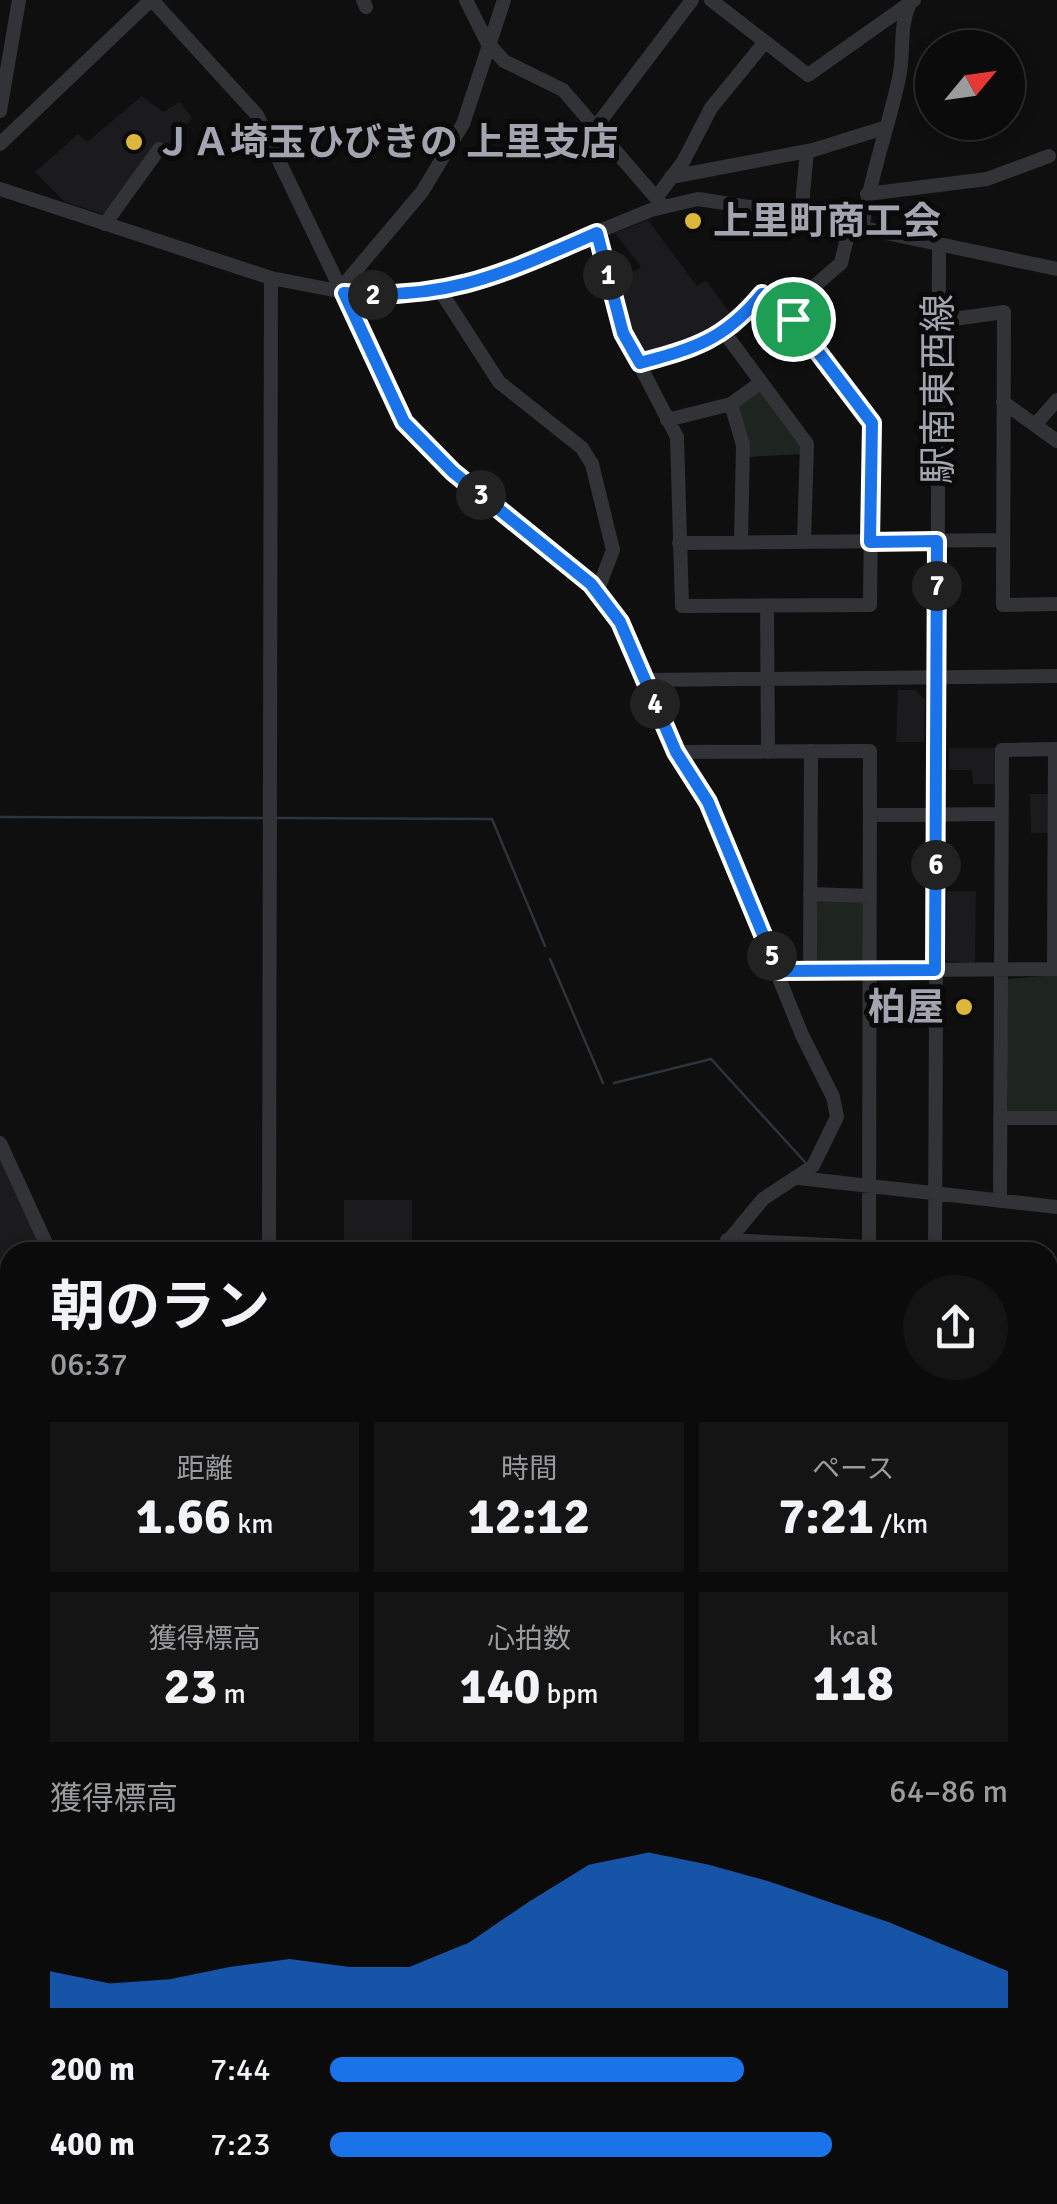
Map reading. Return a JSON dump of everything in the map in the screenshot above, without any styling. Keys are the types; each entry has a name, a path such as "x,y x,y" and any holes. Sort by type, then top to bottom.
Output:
{"street":[{"path":"0,111 19,0"},
{"path":"0,144 152,0 257,115 404,422 453,472 598,592 631,642 676,752 708,802 837,1107 833,1130 822,1154 799,1178 762,1198 726,1242"},
{"path":"466,0 487,42 504,61 563,90 659,202"},
{"path":"344,293 346,282 422,192 463,124 504,0"},
{"path":"595,128 692,0"},
{"path":"710,0 808,75 912,1"},
{"path":"793,319 810,290 841,263 856,228 899,78 900,23 912,1"},
{"path":"659,202 711,108 765,42"},
{"path":"671,178 807,151 884,128"},
{"path":"105,224 159,148"},
{"path":"801,215 807,151"},
{"path":"868,194 987,179 1049,156"},
{"path":"0,189 271,278 344,293 441,292 499,275 659,202 714,200 1057,269"},
{"path":"597,233 623,333 676,437 682,606 870,605 872,423 793,319 762,294 724,332 703,346 640,363"},
{"name":"駅南東西線","path":"934,1242 939,245"},
{"path":"269,1242 271,278"},
{"path":"441,292 499,382 582,448 592,464 613,550 598,592"},
{"path":"939,321 1004,312 1003,605 1057,604"},
{"path":"724,332 807,444 804,541"},
{"path":"667,420 731,404 760,384"},
{"path":"1035,425 1057,400"},
{"path":"1003,402 1057,441"},
{"path":"731,404 743,444 740,542"},
{"path":"679,543 1003,540"},
{"path":"767,606 768,752"},
{"path":"647,680 1057,676"},
{"path":"778,971 1001,970 1056,969 1056,749 1002,750 1002,814 1001,970 1000,1118 1000,1200"},
{"path":"676,752 870,751 868,1242"},
{"path":"810,971 811,752"},
{"path":"870,814 1002,814"},
{"path":"810,894 870,896"},
{"path":"1000,1118 1057,1118"},
{"path":"0,1143 45,1242"},
{"path":"799,1178 1057,1207"}],"shaded area":[{"path":"142,96 163,112 180,102 192,118 106,215 65,202 35,172 78,134 87,142"},
{"path":"648,220 697,286 706,281 734,318 719,330 644,358 630,334 615,285 641,267 615,233"},
{"path":"762,390 803,446 802,454 747,457 736,403"},
{"path":"898,690 915,690 925,700 924,742 896,742"},
{"path":"949,748 997,748 997,784 973,784 972,770 949,770"},
{"path":"1030,794 1051,794 1050,833 1031,833"},
{"path":"947,891 976,891 975,964 946,961"},
{"path":"818,898 863,899 866,964 814,964"},
{"path":"1057,975 1057,1114 1008,1114 1005,979"},
{"path":"0,1151 40,1242 0,1242"},
{"path":"344,1200 412,1200 412,1242 344,1242"}],"waterway":[{"path":"0,817 263,818"},
{"path":"276,818 492,819 545,946"},
{"path":"550,959 603,1083"},
{"path":"614,1083 711,1059 805,1162"}],"place":[{"name":"ＪＡ埼玉ひびきの 上里支店","path":"134,142"},
{"name":"上里町商工会","path":"693,221"},
{"name":"柏屋","path":"964,1007"}],"route":[{"path":"597,233 623,333 640,363 703,346 743,317 762,294 793,319 872,423 870,542 937,541 935,970 778,971 708,802 676,752 620,622 591,584 453,472 404,422 344,293 391,296 441,292 499,275 597,233"}]}
